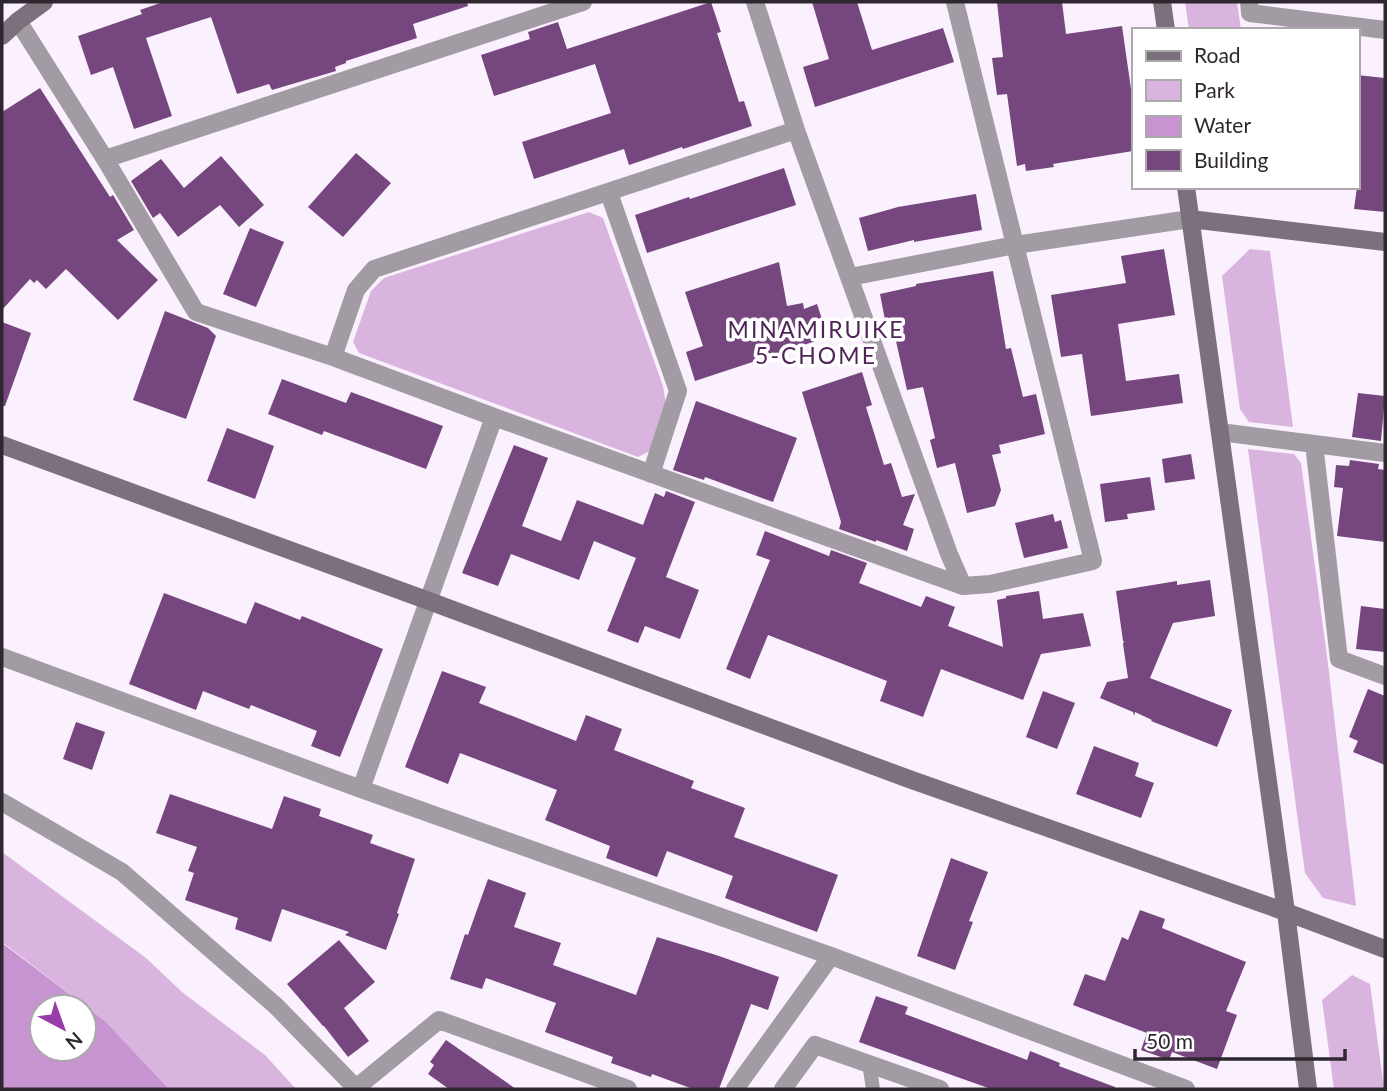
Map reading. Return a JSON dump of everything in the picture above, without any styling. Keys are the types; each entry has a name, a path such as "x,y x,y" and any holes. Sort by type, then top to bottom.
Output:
{"street":[{"path":"44,2 7,30 105,159 197,312 333,357 963,586 990,584 1093,561 955,2"},
{"path":"105,159 583,2"},
{"path":"755,2 796,130 949,554 963,586"},
{"path":"1162,2 1166,28"},
{"path":"1249,2 1251,13 1385,30"},
{"path":"333,357 356,290 374,269 796,130"},
{"path":"1186,189 1308,1089"},
{"path":"609,193 678,391 651,474"},
{"path":"849,277 1015,245 1190,219 1385,242"},
{"path":"361,789 494,417"},
{"path":"1220,432 1385,453"},
{"path":"2,444 909,779 1385,949"},
{"path":"1314,444 1339,660 1385,676"},
{"path":"2,657 361,789 831,956 1186,1089"},
{"path":"2,802 122,872 276,1006 357,1089 439,1020 628,1089"},
{"path":"734,1089 831,956"},
{"path":"783,1089 815,1045 940,1089"}],"lane":[{"path":"869,1063 873,1089"}],"green space":[{"path":"1185,2 1237,2 1241,28 1189,28"},
{"path":"589,212 603,218 663,386 666,404 650,451 638,457 359,353 353,342 371,291 384,278"},
{"path":"1250,249 1270,251 1293,427 1249,422 1240,409 1222,276"},
{"path":"1248,449 1294,454 1301,463 1356,906 1323,898 1305,873"},
{"path":"2,852 146,958 182,992 265,1055 296,1089 169,1089 98,1016 98,993 68,993 2,942"},
{"path":"1352,975 1370,984 1384,1089 1334,1089 1322,1000"}],"water":[{"path":"2,943 68,993 28,993 28,1063 98,1063 98,1016 169,1089 2,1089"}],"building":[{"path":"163,2 467,2 468,6 413,24 417,38 346,61 335,67 336,71 272,90 269,84 237,94 211,17 146,38 172,116 134,129 113,67 91,75 78,36 142,14 140,10"},
{"path":"711,2 721,32 717,33 739,102 744,101 752,126 629,165 624,149 534,179 522,142 611,113 595,64 494,96 481,55 530,39 528,32 558,22 567,49"},
{"path":"812,2 857,2 872,50 943,28 954,62 815,107 803,67 829,59"},
{"path":"997,2 1062,2 1066,34 1122,26 1132,96 1132,151 1026,171 1025,164 1017,166 1007,94 997,95 992,58 1003,57"},
{"path":"1359,75 1385,78 1385,212 1354,209 1357,189 1359,189"},
{"path":"40,88 134,230 117,240 158,280 118,320 66,269 46,289 37,280 34,283 30,279 2,310 2,112"},
{"path":"356,153 391,183 343,237 308,207"},
{"path":"221,156 264,205 239,227 220,205 178,237 160,213 153,218 131,181 161,159 184,188"},
{"path":"784,168 796,205 647,253 635,215"},
{"path":"976,194 982,230 914,240 868,251 859,218 898,207"},
{"path":"250,228 284,242 256,307 223,294"},
{"path":"1164,249 1175,315 1118,324 1126,381 1179,374 1183,403 1091,416 1082,354 1061,357 1051,295 1126,283 1121,256"},
{"path":"779,262 787,306 803,303 804,309 817,304 828,337 695,381 686,352 703,346 685,292"},
{"path":"993,271 1006,349 1011,348 1023,397 1036,394 1045,434 999,445 1001,453 992,455 1001,490 995,506 967,513 955,463 937,468 930,440 935,438 923,387 907,390 891,319 885,320 880,294 916,284"},
{"path":"165,311 208,328 216,336 186,419 133,400"},
{"path":"2,322 31,333 5,406 2,406"},
{"path":"862,372 872,405 866,407 884,465 891,463 902,497 915,494 903,525 914,529 907,551 839,529 841,522 802,392"},
{"path":"282,379 346,403 351,392 443,426 426,469 324,431 322,435 268,414"},
{"path":"1358,393 1385,396 1381,441 1352,437"},
{"path":"696,401 797,438 773,502 705,477 704,480 673,470"},
{"path":"227,428 274,446 255,499 207,481"},
{"path":"514,445 548,458 522,526 561,541 577,500 643,525 655,493 664,497 666,491 695,502 666,577 699,590 680,639 645,626 638,643 607,631 636,558 594,541 579,580 511,554 498,586 462,573"},
{"path":"1191,454 1195,479 1165,483 1162,459"},
{"path":"1350,460 1379,464 1378,469 1385,470 1385,542 1337,536 1343,488 1334,487 1336,465 1349,466"},
{"path":"1150,477 1155,510 1127,514 1128,519 1105,522 1100,484"},
{"path":"1053,514 1055,522 1061,520 1068,548 1024,558 1015,523"},
{"path":"765,531 829,556 831,550 867,563 859,583 921,607 926,596 955,607 948,626 1003,647 997,600 1039,591 1043,619 1083,613 1091,646 1041,654 1023,700 941,669 923,717 880,701 887,681 768,635 750,679 726,669 770,560 756,555"},
{"path":"1210,580 1215,616 1173,623 1150,678 1232,710 1217,747 1135,712 1134,716 1133,712 1100,698 1107,682 1128,678 1116,591 1177,581 1177,585"},
{"path":"164,593 246,624 255,602 300,620 302,616 383,649 340,757 311,746 317,731 251,705 249,709 203,691 196,710 129,684"},
{"path":"1361,606 1385,609 1385,652 1356,649"},
{"path":"442,671 486,687 479,703 576,741 586,715 622,729 614,750 694,781 691,788 745,808 734,837 838,875 817,932 725,898 733,876 667,851 657,877 606,858 610,846 545,820 557,790 460,753 448,784 405,767"},
{"path":"1368,689 1385,696 1385,765 1353,752 1358,741 1349,737"},
{"path":"1043,691 1075,703 1057,749 1026,737"},
{"path":"76,722 105,732 92,770 63,759"},
{"path":"1094,746 1139,763 1135,776 1154,783 1141,818 1076,794"},
{"path":"170,794 272,829 284,796 321,809 319,816 373,835 370,843 415,859 386,950 345,935 349,932 282,909 271,942 235,929 238,918 185,900 194,873 188,871 197,847 156,833"},
{"path":"951,858 988,872 969,921 973,922 955,970 917,956"},
{"path":"488,879 526,893 514,927 561,943 553,965 636,995 657,937 779,977 768,1010 751,1004 719,1089 693,1089 652,1074 651,1077 611,1063 613,1057 545,1032 556,1003 486,978 482,989 450,979"},
{"path":"1140,910 1165,919 1162,928 1246,962 1226,1011 1237,1015 1217,1069 1172,1052 1169,1060 1141,1050 1147,1033 1073,1005 1085,974 1105,981 1122,937 1128,940"},
{"path":"339,940 375,982 344,1008 369,1041 348,1057 287,984"},
{"path":"876,996 908,1007 905,1014 1027,1060 1030,1051 1115,1089 991,1089 859,1042"},
{"path":"446,1040 516,1089 449,1089 428,1074 434,1065 430,1062"}],"district":[{"name":"MINAMIRUIKE 5-CHOME","path":"816,343"}]}
